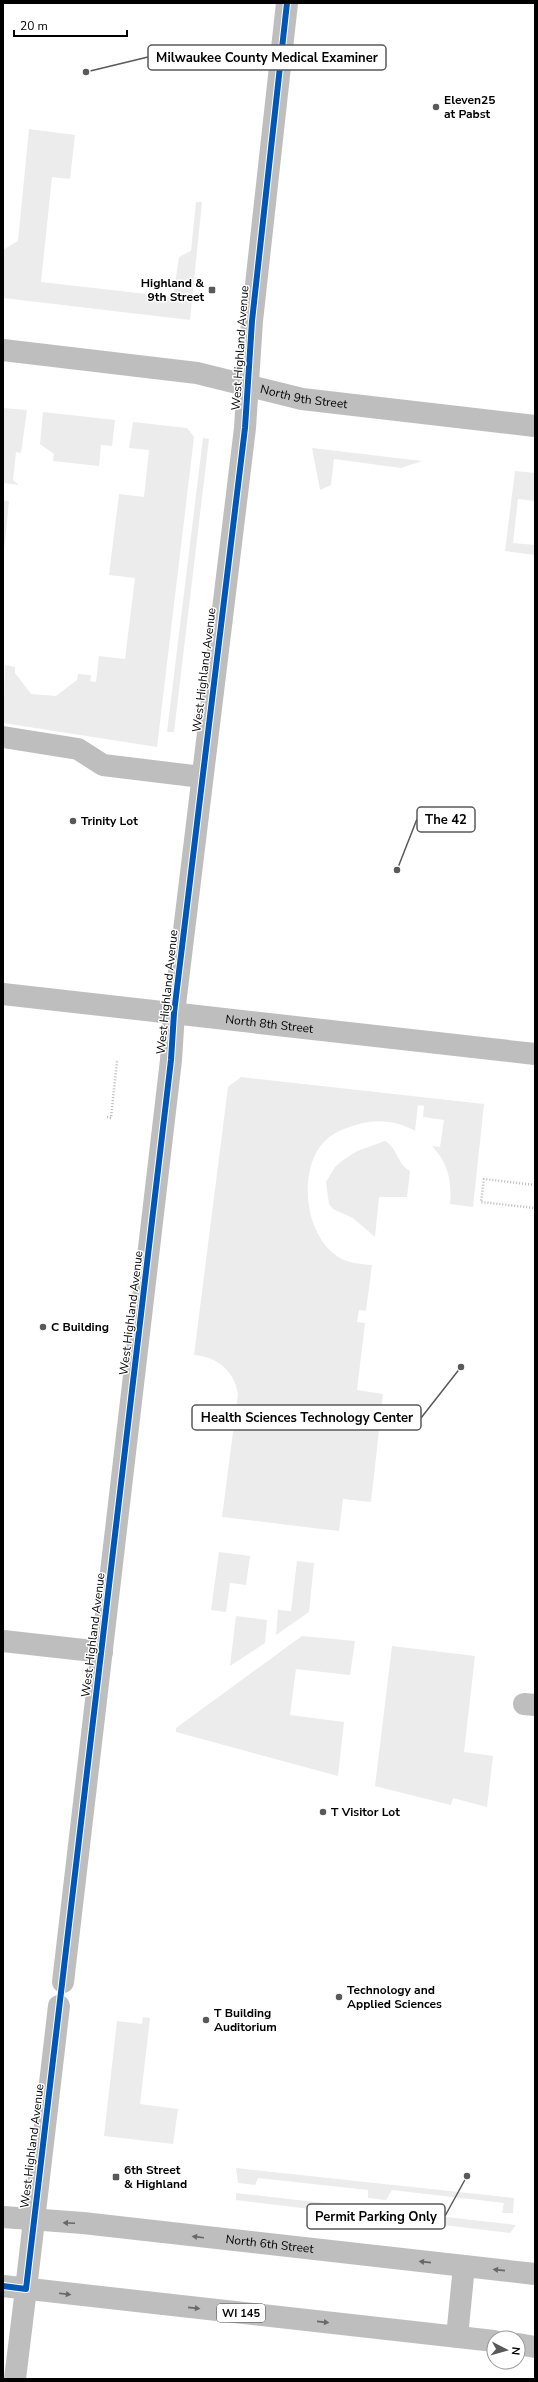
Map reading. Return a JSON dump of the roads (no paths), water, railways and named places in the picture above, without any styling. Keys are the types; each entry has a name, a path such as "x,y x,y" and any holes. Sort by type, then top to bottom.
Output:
{"main road":[{"name":"West Highland Avenue","path":"62,1982 168,1083 174,1013 246,428 252,321 287,3"},
{"name":"North 9th Street","path":"3,350 197,374 302,399 535,426"},
{"path":"3,737 78,749 103,765 202,777"},
{"name":"North 8th Street","path":"3,994 535,1054"},
{"path":"3,1641 102,1652"},
{"name":"West Highland Avenue","path":"15,2379 59,2006"},
{"name":"North 6th Street","path":"3,2217 34,2221 83,2224 535,2274"},
{"path":"456,2337 464,2266"},
{"path":"3,2286 26,2289"},
{"name":"WI 145","path":"26,2289 486,2340"}],"place":[{"name":"Milwaukee County Medical Examiner","path":"86,72"},
{"name":"Eleven25 at Pabst","path":"436,107"},
{"name":"Highland & 9th Street","path":"212,290"},
{"name":"Trinity Lot","path":"73,821"},
{"name":"The 42","path":"397,870"},
{"name":"C Building","path":"43,1327"},
{"name":"Health Sciences Technology Center","path":"461,1367"},
{"name":"T Visitor Lot","path":"323,1812"},
{"name":"Technology and Applied Sciences","path":"339,1997"},
{"name":"T Building Auditorium","path":"206,2020"},
{"name":"Permit Parking Only","path":"467,2176"},
{"name":"6th Street & Highland","path":"116,2177"}]}
